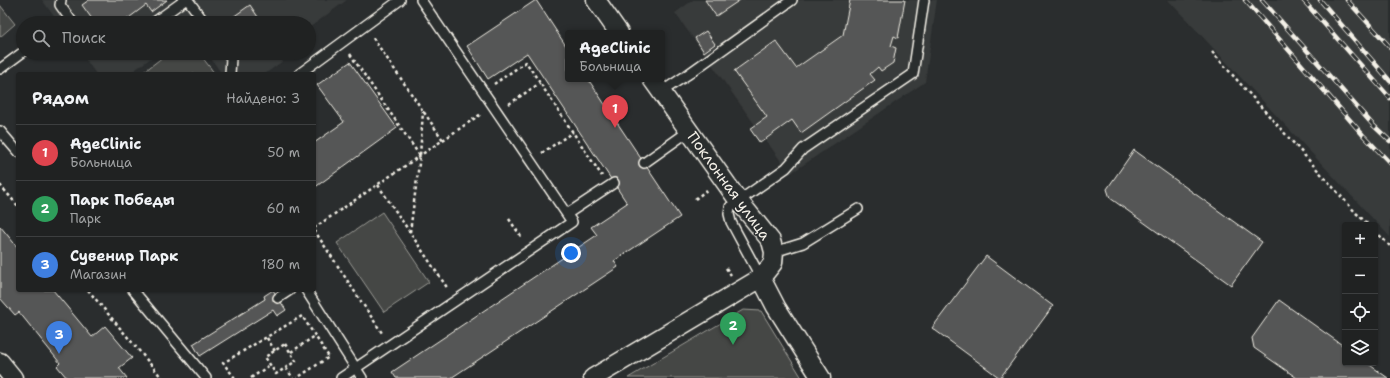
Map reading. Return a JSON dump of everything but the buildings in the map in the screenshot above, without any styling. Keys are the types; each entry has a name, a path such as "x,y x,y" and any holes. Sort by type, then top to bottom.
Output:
{"street":[{"path":"596,0 618,30"},
{"name":"Поклонная улица","path":"657,85 738,200 771,241 774,252 772,263 760,278"},
{"path":"593,378 760,278 776,307 821,378"},
{"path":"0,362 13,378"}],"lane":[{"path":"61,0 60,5 66,16"},
{"path":"164,16 187,0 200,16"},
{"path":"302,72 400,0"},
{"path":"340,378 572,222 421,0"},
{"path":"657,85 687,75 792,0"},
{"path":"760,278 730,222 730,207 786,168 803,149 913,74 924,0"},
{"path":"0,69 16,57"},
{"path":"230,60 230,72"},
{"path":"0,131 16,150"},
{"path":"644,163 689,131"},
{"path":"567,214 611,184"},
{"path":"774,252 803,243 858,209"},
{"path":"135,292 206,378"},
{"path":"278,298 287,292"},
{"path":"307,292 362,378"}],"path":[{"path":"365,26 443,140"},
{"path":"342,43 420,156"},
{"path":"1212,52 1366,222"},
{"path":"483,92 526,62 573,132 611,184"},
{"path":"497,112 540,83"},
{"path":"410,232 420,156 423,110"},
{"path":"316,228 486,111"},
{"path":"530,161 573,132"},
{"path":"0,185 16,204"},
{"path":"378,185 456,301"},
{"path":"695,199 713,185"},
{"path":"509,219 519,233"},
{"path":"316,232 390,345"},
{"path":"1378,234 1390,246"},
{"path":"90,292 162,378"},
{"path":"235,378 223,363 302,316 329,357 296,378"},
{"path":"291,352 329,326"},
{"path":"266,338 275,351"},
{"path":"285,344 291,352 296,361 276,374 265,358 285,344"},
{"path":"251,378 270,365"},
{"path":"286,368 293,378"}],"shaded area":[{"path":"42,0 347,0 316,23 316,16 54,16"},
{"path":"693,0 937,0 925,82 790,174 765,139 760,143 750,129 755,125 675,13"},
{"path":"1168,0 1390,0 1390,237 1378,224 1378,222 1376,222"},
{"path":"0,5 15,24 0,37"},
{"path":"86,60 148,60 132,72 95,72"},
{"path":"159,60 204,60 213,72 144,72"},
{"path":"212,60 284,60 268,72 221,72"},
{"path":"382,212 429,282 384,312 337,243"},
{"path":"743,310 761,311 802,378 628,378"}],"railway":[{"path":"1245,0 1363,135 1390,163"},
{"path":"1262,0 1373,125 1390,141"},
{"path":"1303,0 1390,98"},
{"path":"1320,0 1390,81"},
{"path":"1347,0 1390,47"}],"place":[{"name":"AgeClinic","path":"615,128"},
{"name":"Парк Победы","path":"733,345"},
{"name":"Сувенир Парк","path":"59,354"}]}
